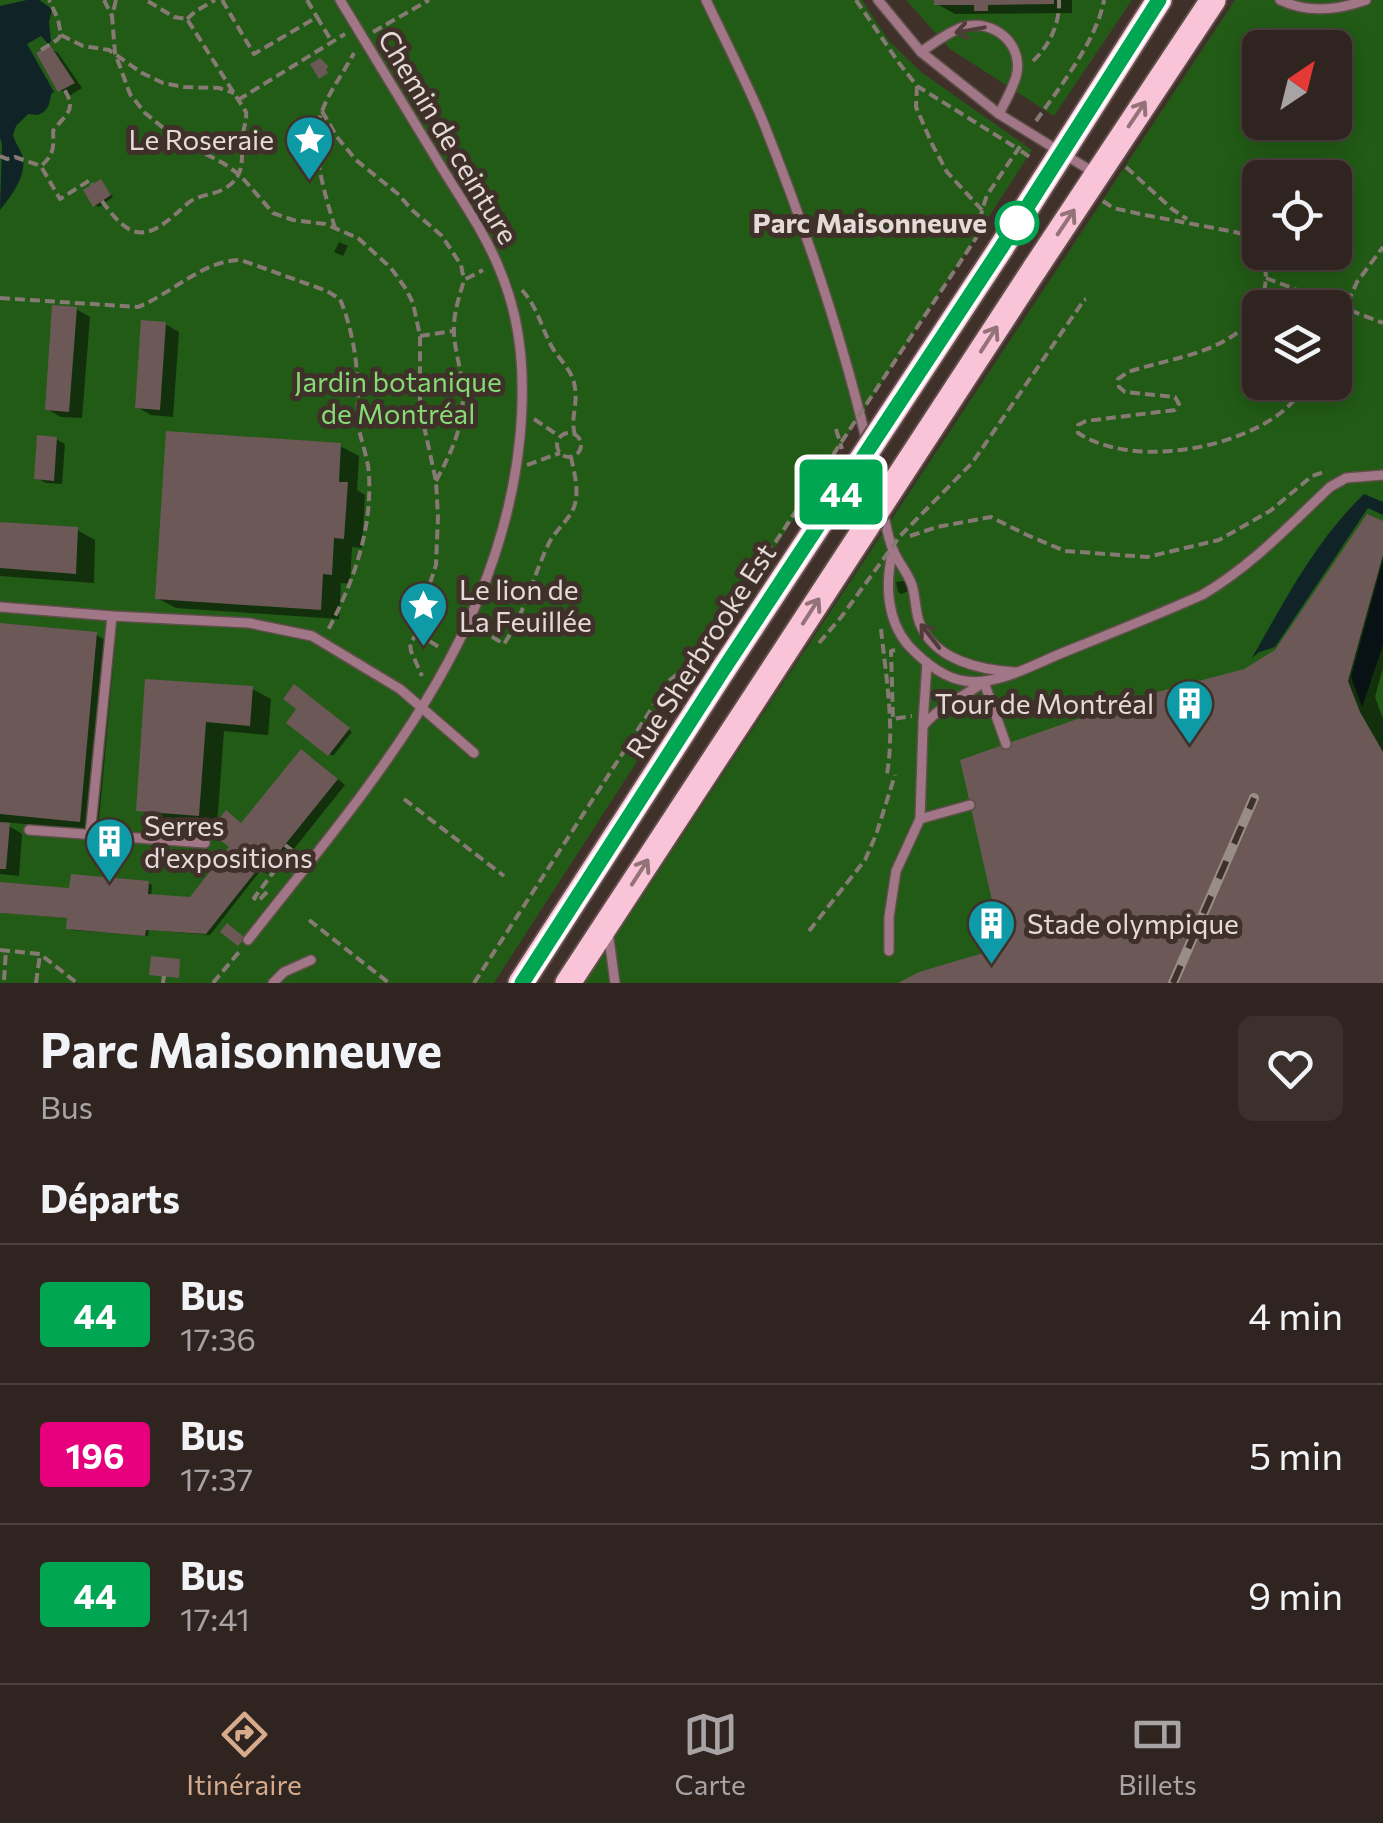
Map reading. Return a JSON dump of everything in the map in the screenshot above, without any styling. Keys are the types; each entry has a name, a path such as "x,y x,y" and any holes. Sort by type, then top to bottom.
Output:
{"main road":[{"name":"Rue Sherbrooke Est","path":"522,983 1159,0"},
{"path":"568,983 1213,0"}],"lane":[{"name":"Chemin de ceinture","path":"248,940 388,759 453,654 494,560 507,513 522,418 519,329 504,281 480,231 360,42 340,0"},
{"path":"706,0 760,116 799,217 855,394 893,550 911,583 918,620 926,636 944,652 970,666 1014,672"},
{"path":"878,0 921,52 999,114 1097,174"},
{"path":"1280,0 1334,10 1366,0"},
{"path":"921,52 966,26 986,26 1010,39 1018,59 1017,76 999,114"},
{"path":"923,726 942,708 984,682 1202,595 1225,582 1330,487 1346,478 1383,475"},
{"path":"893,550 888,570 889,595 901,636 937,670 962,681 984,682"},
{"path":"0,607 250,623 298,632 323,640 400,689 474,753"},
{"path":"90,834 112,616"},
{"path":"889,951 896,871 920,819 927,663"},
{"path":"984,682 1006,744"},
{"path":"920,819 970,805"},
{"path":"29,830 205,843"},
{"path":"606,923 614,983"},
{"path":"274,983 284,972 311,960"}],"path":[{"path":"50,0 61,34 84,46 109,50 163,83 234,93"},
{"path":"104,0 112,16"},
{"path":"116,0 112,16 115,53 130,94 144,113 177,139 240,175 273,213 325,224 358,238 399,277 413,304 420,336 420,408 436,481 438,554 410,644 431,693"},
{"path":"102,201 123,227 143,232 162,226 194,200 226,188 240,175 244,158 243,132 248,117 234,93 187,19 174,17 146,0"},
{"path":"190,0 196,10"},
{"path":"187,19 218,0 254,54 317,17"},
{"path":"307,0 332,42"},
{"path":"335,228 316,135 322,112 360,42 428,0"},
{"path":"856,0 917,86 1032,159"},
{"path":"1033,61 1052,34 1059,0"},
{"path":"1039,116 1083,49 1104,0"},
{"path":"238,100 349,32 360,42"},
{"path":"41,50 61,34"},
{"path":"917,86 916,107 932,144 948,172 982,210"},
{"path":"41,166 52,154 55,128 71,108 64,89"},
{"path":"322,112 356,160 442,236 461,265 464,280 454,330 462,385 459,428 455,446 436,481"},
{"path":"474,983 670,680 701,655 978,235 987,194 1019,148"},
{"path":"0,156 41,166 60,198 90,180 92,184"},
{"path":"1126,167 1191,222"},
{"path":"1103,202 1113,208 1242,234"},
{"path":"1352,294 1383,246"},
{"path":"0,298 138,307 214,264 241,260 340,299 352,334 358,425 369,476 368,498 365,537 348,592 323,640"},
{"path":"464,280 496,264"},
{"path":"1263,290 1265,270"},
{"path":"1266,278 1297,290"},
{"path":"504,281 520,287 529,298 552,346 568,368 576,392 574,435"},
{"path":"819,643 900,536 972,462 1085,300"},
{"path":"1352,311 1383,323"},
{"path":"420,336 454,330"},
{"path":"1242,331 1203,350 1137,369 1118,379 1119,388 1125,392 1174,398 1179,404 1175,410 1086,421 1078,425 1078,433 1129,450 1180,450 1230,438 1266,423 1293,400"},
{"path":"515,472 560,453 576,454 580,440 574,435 560,437 560,453"},
{"path":"469,623 504,644 519,621 547,548 574,506 571,456"},
{"path":"910,536 991,516 1027,536 1065,550 1147,557 1219,540 1270,512 1312,476 1329,470"},
{"path":"873,554 876,584"},
{"path":"880,619 890,728 887,774"},
{"path":"416,633 453,654"},
{"path":"809,932 856,874 876,835 895,776"},
{"path":"404,799 504,876"},
{"path":"285,844 298,856"},
{"path":"266,891 258,901 254,898 291,850"},
{"path":"265,870 272,875"},
{"path":"309,920 389,983"},
{"path":"213,983 248,940"},
{"path":"4,980 3,950 40,954 77,983"},
{"path":"36,983 40,954"}],"green space":[{"name":"Jardin botanique de Montréal","path":"0,0 862,0 889,41 921,72 1032,150 494,983 0,983"},
{"path":"906,0 1132,0 1054,116 950,49"},
{"path":"1235,0 1383,0 1383,983 585,983"}],"water":[{"path":"39,0 52,9 51,41 48,44 41,36 27,44 54,92 44,111 28,114 16,126 13,135 23,158 22,172 0,210 0,6"},
{"path":"1364,494 1383,502 1383,515 1368,508 1275,647 1252,658 1316,551"},
{"path":"1383,560 1383,645 1362,707 1351,677"}],"building":[{"path":"934,0 1054,0 1054,4 988,5 988,11 974,11 974,5 934,5"},
{"path":"50,45 75,83 58,92 36,53"},
{"path":"320,58 329,67 328,73 319,79 310,64"},
{"path":"101,179 111,195 93,207 83,190"},
{"path":"52,305 77,307 69,412 45,410"},
{"path":"141,320 166,322 160,410 135,408"},
{"path":"166,431 341,443 339,482 348,482 344,539 334,538 332,575 323,574 321,610 155,599"},
{"path":"37,435 57,437 54,481 34,479"},
{"name":"Tour de Montréal","path":"1367,514 1383,521 1383,555 1348,681 1383,752 1383,983 898,983 919,972 1003,949 960,760 1146,695 1244,669 1275,650"},
{"path":"0,522 78,527 76,574 0,568"},
{"path":"0,623 97,632 80,822 0,814"},
{"path":"145,679 253,686 250,726 206,722 199,816 136,811"},
{"path":"294,684 350,728 328,756 286,723 296,709 283,699"},
{"name":"Serres d'expositions","path":"301,749 338,779 275,857 270,853 264,860 270,864 262,874 257,870 206,934 146,930 145,936 66,929 67,918 0,913 0,882 69,888 71,874 149,881 148,894 190,897 229,847 220,840 228,831 217,821 226,810 241,823"},
{"path":"0,822 10,823 6,869 0,869"},
{"path":"227,923 245,938 238,946 220,932"},
{"path":"151,956 180,959 179,978 149,975"}],"railway":[{"path":"1173,983 1254,798"}],"bus line":[{"name":"44","path":"522,983 1159,0"}],"place":[{"name":"Le Roseraie","path":"309,182"},
{"name":"Parc Maisonneuve","path":"1017,223"},
{"name":"Le lion de La Feuillée","path":"424,648"},
{"name":"Tour de Montréal","path":"1189,746"},
{"name":"Serres d'expositions","path":"109,884"},
{"name":"Stade olympique","path":"992,966"}]}
